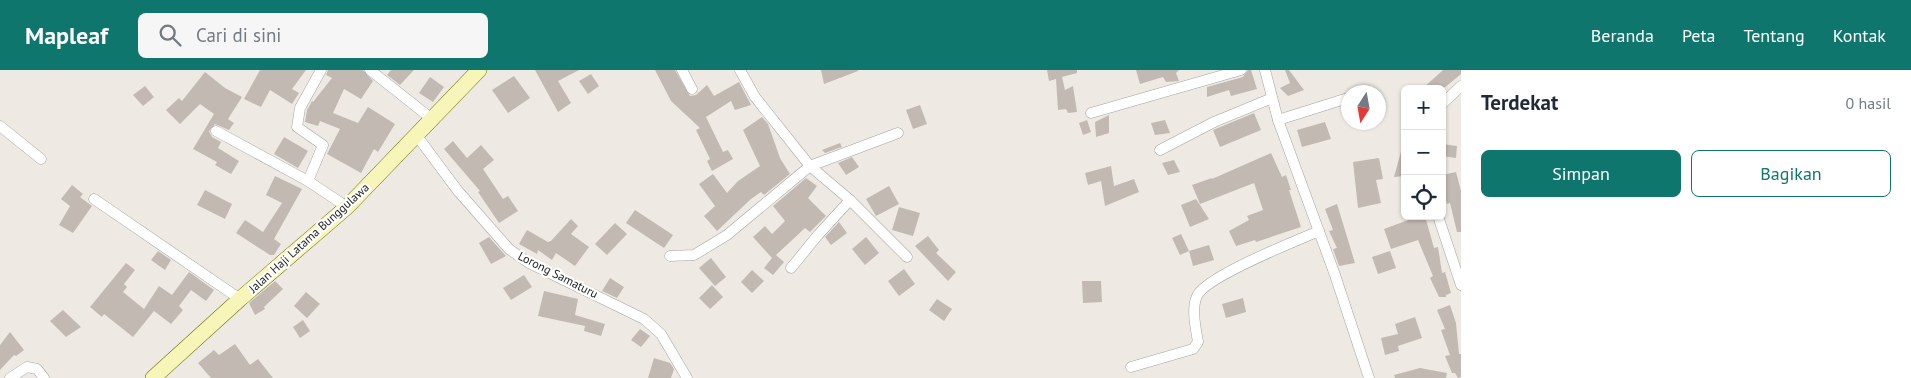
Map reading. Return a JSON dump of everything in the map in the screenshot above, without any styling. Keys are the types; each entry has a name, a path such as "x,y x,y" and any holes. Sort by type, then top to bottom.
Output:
{"main road":[{"name":"Jalan Haji Latama Bunggulawa","path":"153,378 240,299 348,207 479,70"}],"street":[{"path":"308,181 323,145 298,130 297,122 310,88 321,70"},
{"path":"370,70 432,119"},
{"path":"682,70 692,89"},
{"path":"740,70 755,97 810,166 850,200 907,257"},
{"path":"1091,112 1240,70"},
{"path":"1265,70 1278,120 1319,231 1368,378"},
{"path":"1446,100 1461,86"},
{"path":"1160,150 1214,122 1272,98"},
{"path":"1278,120 1341,100"},
{"path":"0,126 41,159"},
{"path":"216,131 308,181 348,207"},
{"path":"670,256 694,255 727,234 810,166 898,133"},
{"name":"Lorong Samaturu","path":"417,136 458,191 509,249 529,263 644,319 661,334 688,378"},
{"path":"94,199 240,299"},
{"path":"791,268 818,234 850,200"},
{"path":"1440,220 1459,270 1461,285"},
{"path":"1131,367 1193,349 1198,342 1195,302 1201,290 1232,271 1319,231"},
{"path":"10,378 27,367 37,369 44,378"}],"building":[{"path":"260,70 306,70 292,89 299,93 292,104 270,90 261,107 244,99"},
{"path":"328,70 363,70 373,81 361,99 344,89 333,113 358,123 368,107 395,124 378,152 374,149 361,173 327,154 340,129 320,121 318,126 305,122 307,110 312,101 332,78 326,75"},
{"path":"391,70 414,70 400,85 387,75"},
{"path":"535,70 579,70 558,81 571,103 558,112"},
{"path":"655,70 675,70 690,96 696,95 707,85 714,96 739,82 751,105 735,110 731,101 706,117 723,152 728,150 733,159 712,171 707,161 710,159 696,130 700,128 671,101"},
{"path":"821,70 858,70 858,71 824,84"},
{"path":"1047,70 1077,70 1077,73 1062,77 1065,90 1073,86 1077,112 1068,113 1066,109 1058,110 1056,79 1049,81"},
{"path":"1136,70 1179,70 1176,73 1179,81 1166,82 1163,77 1140,84"},
{"path":"1248,70 1251,70 1257,89 1231,96 1229,90 1207,97 1207,87 1243,77"},
{"path":"1285,70 1289,70 1304,90 1288,96 1280,88 1290,83"},
{"path":"1443,70 1461,70 1461,74 1446,86 1426,85"},
{"path":"205,72 225,88 242,97 228,119 234,123 229,130 215,124 209,131 212,137 221,142 218,148 239,161 231,174 215,165 217,162 193,149 214,114 200,104 180,124 166,110 179,98 182,101"},
{"path":"591,74 599,86 588,94 579,81"},
{"path":"514,76 530,98 508,113 492,90"},
{"path":"430,77 444,87 433,102 419,93"},
{"path":"145,86 154,97 143,106 133,95"},
{"path":"920,105 927,124 913,129 906,110"},
{"path":"1254,113 1261,130 1220,147 1213,130"},
{"path":"1109,115 1109,133 1096,137 1095,122"},
{"path":"762,117 768,124 780,158 790,174 764,195 761,192 751,199 717,231 704,216 715,206 699,184 713,174 727,193 738,181 760,166 743,130"},
{"path":"1087,120 1091,132 1083,135 1079,123"},
{"path":"1165,120 1170,133 1155,135 1151,123"},
{"path":"1325,122 1331,139 1302,147 1297,130"},
{"path":"284,137 308,151 298,168 274,154"},
{"path":"453,141 467,158 481,145 494,160 483,169 503,199 508,196 518,211 499,223 478,192 480,191 444,149"},
{"path":"840,143 842,147 825,153 822,150"},
{"path":"1446,145 1457,146 1456,158 1446,157"},
{"path":"1401,152 1401,176 1394,177"},
{"path":"1271,153 1282,177 1286,175 1301,227 1256,242 1255,240 1236,246 1229,231 1249,220 1247,216 1263,210 1254,183 1200,204 1192,185 1212,179"},
{"path":"852,157 859,167 846,175 838,163"},
{"path":"1379,158 1383,179 1376,180 1381,203 1358,208 1353,162"},
{"path":"1174,160 1180,172 1168,175 1162,163"},
{"path":"1111,166 1114,186 1134,179 1139,192 1105,206 1101,181 1088,185 1085,173"},
{"path":"1456,172 1461,191 1461,232 1457,232 1450,203 1447,204 1446,201 1446,174"},
{"path":"275,176 302,189 274,239 281,244 274,255 270,255 236,233 245,220 263,232 282,203 266,195"},
{"path":"806,178 817,186 808,198 826,216 810,232 805,228 776,255 784,262 773,275 764,268 772,258 753,237 765,226 772,234 785,221 773,206"},
{"path":"72,185 83,194 80,197 92,206 73,233 59,225 70,206 61,199"},
{"path":"889,186 899,204 876,216 866,199"},
{"path":"205,190 232,204 225,219 197,205"},
{"path":"1196,199 1209,219 1190,227 1181,205"},
{"path":"1337,204 1355,263 1339,266 1333,249 1337,248 1329,231 1333,230 1325,209"},
{"path":"899,207 920,213 913,236 892,230"},
{"path":"635,210 673,235 664,248 626,223"},
{"path":"571,219 578,226 571,234 589,247 575,266 556,253 552,260 538,250 537,254 519,244 527,230 548,242 551,241"},
{"path":"1408,220 1426,220 1434,248 1438,247 1442,273 1445,272 1451,293 1446,295 1446,297 1439,297 1430,278 1433,276 1418,240 1391,249 1384,229"},
{"path":"839,222 847,233 831,245 825,237"},
{"path":"615,223 627,234 607,255 595,244"},
{"path":"1181,234 1189,251 1180,255 1172,238"},
{"path":"928,236 939,250 936,253 956,272 948,281 915,246"},
{"path":"489,237 506,256 491,264 479,243"},
{"path":"866,237 879,253 865,265 852,249"},
{"path":"1209,245 1214,260 1193,266 1189,251"},
{"path":"158,251 171,260 165,270 151,260"},
{"path":"1390,251 1396,268 1378,274 1372,257"},
{"path":"711,258 726,277 715,286 699,268"},
{"path":"126,263 135,270 124,284 127,287 123,292 144,309 159,286 172,295 189,272 214,290 206,301 191,290 179,306 183,310 171,324 154,311 133,337 104,314 102,317 90,307"},
{"path":"904,269 915,284 899,296 888,281"},
{"path":"752,270 764,281 752,293 741,282"},
{"path":"524,275 532,287 511,300 503,288"},
{"path":"610,278 624,287 617,298 602,291"},
{"path":"275,281 283,289 264,307 265,309 255,315 249,303"},
{"path":"1082,281 1101,281 1102,302 1083,303"},
{"path":"712,285 723,297 710,309 699,298"},
{"path":"544,291 578,299 575,315 605,324 601,336 584,331 585,326 538,316"},
{"path":"306,292 320,304 307,318 294,306"},
{"path":"1243,298 1246,312 1226,318 1222,304"},
{"path":"937,299 952,309 944,321 929,310"},
{"path":"1450,305 1456,323 1459,354 1461,354 1461,377 1458,378 1455,373 1452,373 1445,356 1450,355 1441,330 1445,329 1437,310"},
{"path":"63,310 81,327 66,337 50,321"},
{"path":"1415,317 1422,338 1398,346 1399,351 1385,355 1381,338 1398,334 1395,324"},
{"path":"303,320 310,331 300,338 293,327"},
{"path":"640,329 650,336 641,347 631,340"},
{"path":"10,332 24,350 16,356 14,355 0,370 0,345"},
{"path":"235,344 250,365 258,359 273,378 211,378 198,363 214,350 219,355"},
{"path":"654,358 670,363 674,369 671,378 648,378"},
{"path":"1420,368 1447,373 1446,378 1395,378 1394,375"}]}
